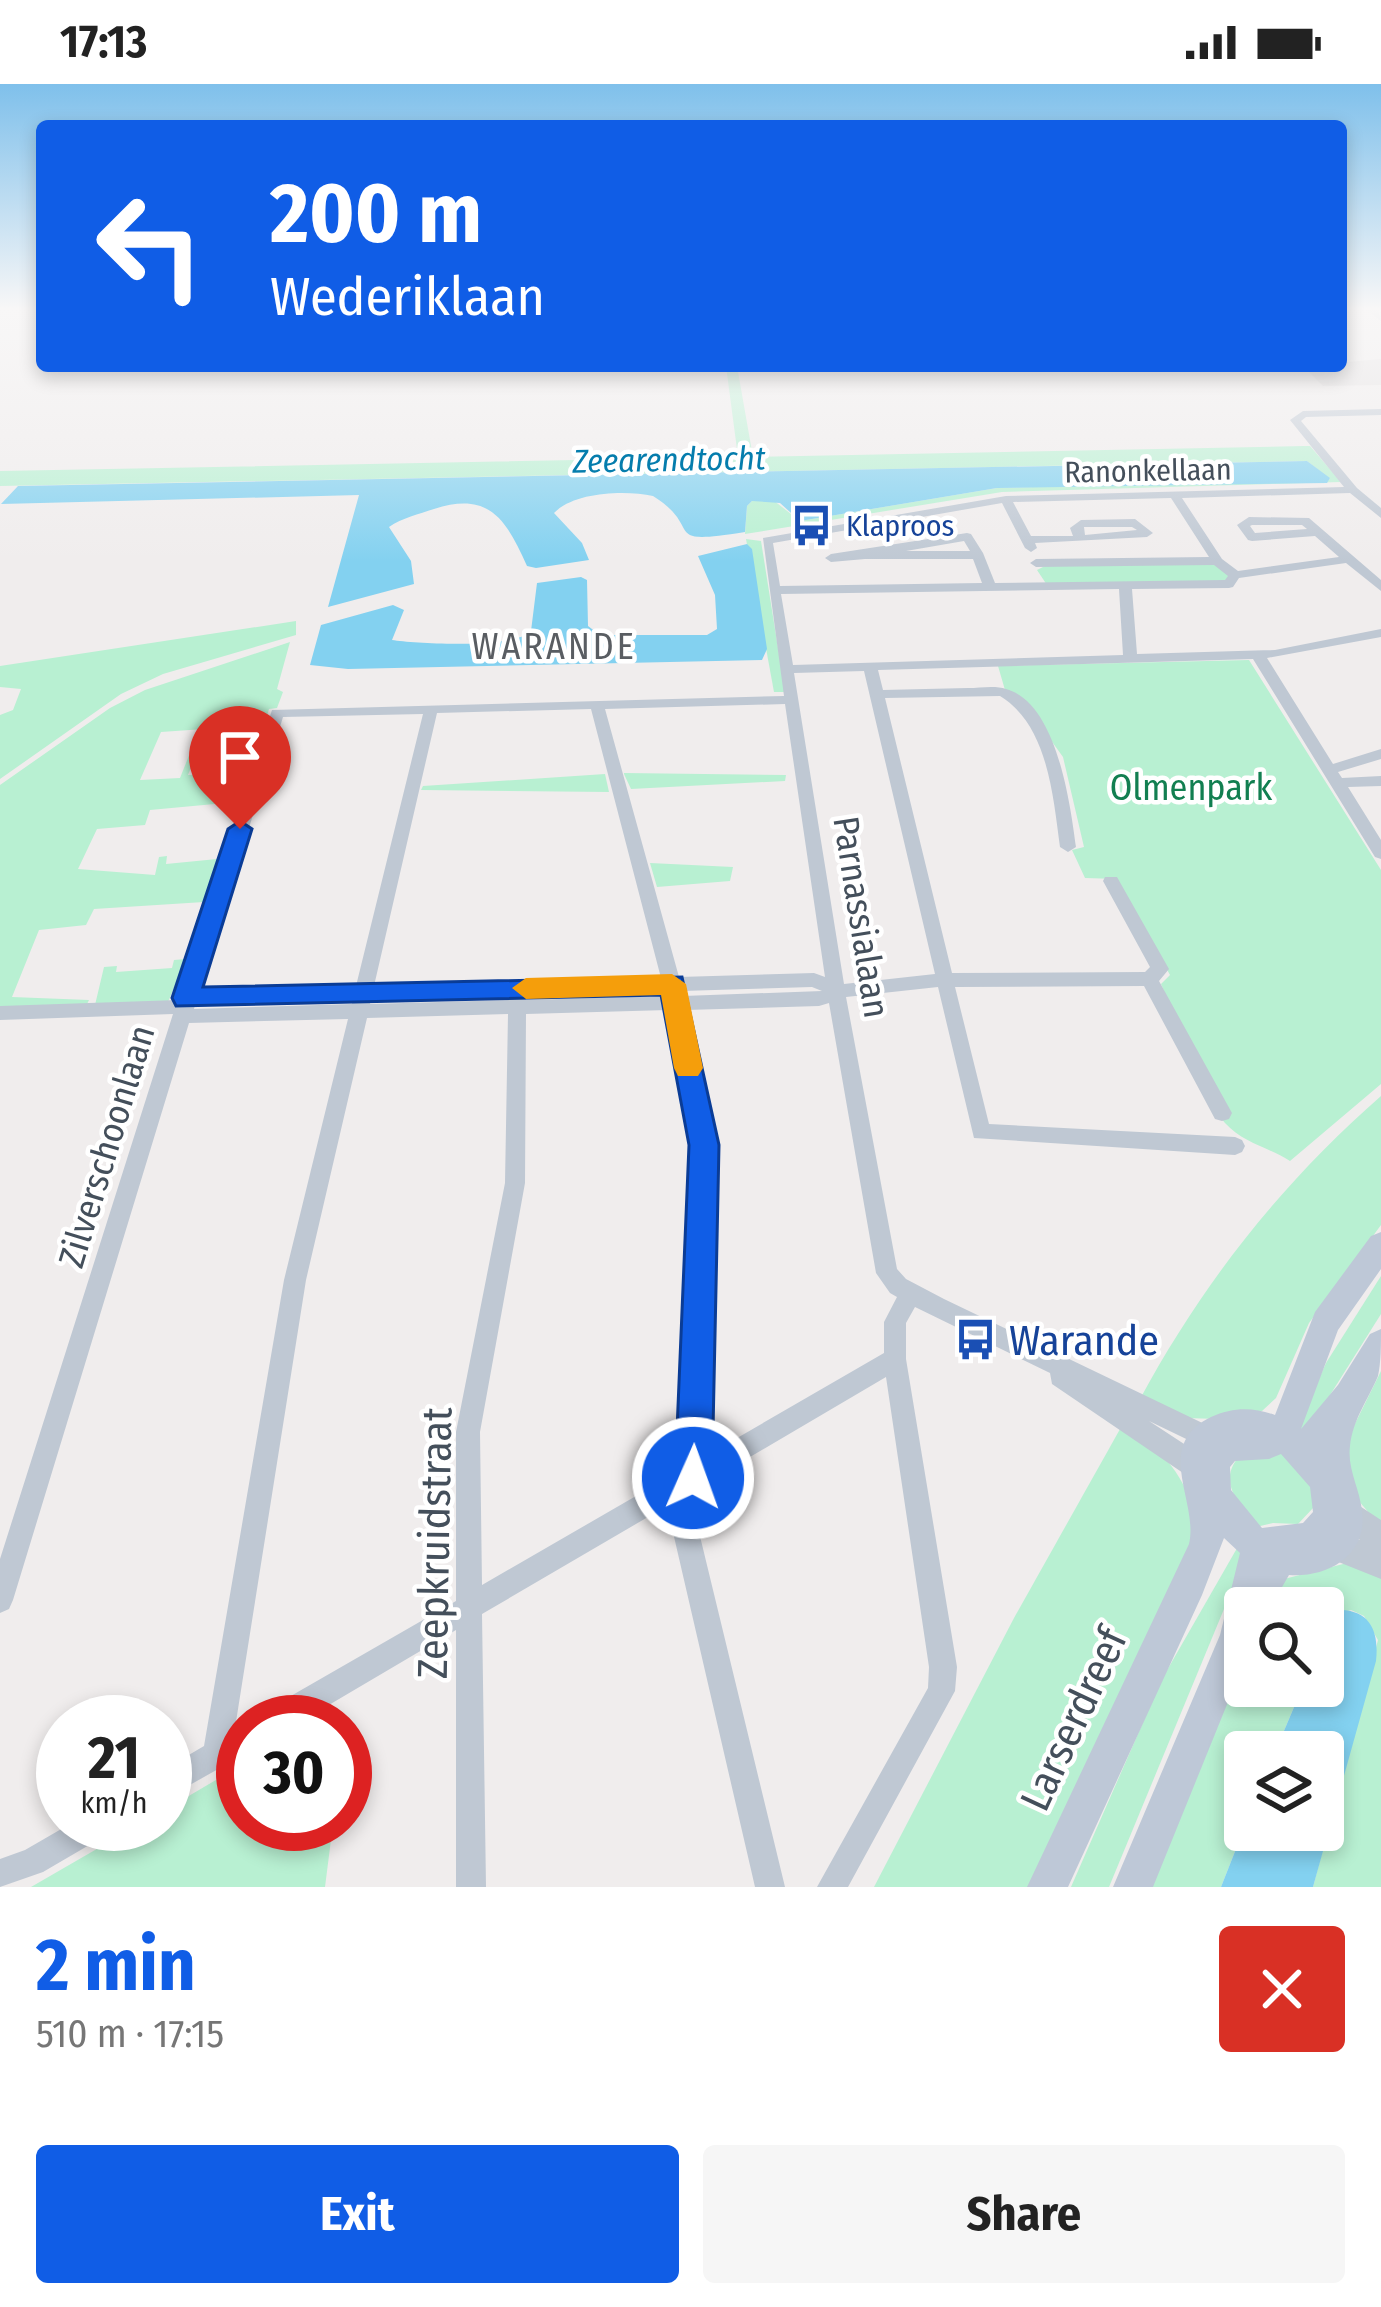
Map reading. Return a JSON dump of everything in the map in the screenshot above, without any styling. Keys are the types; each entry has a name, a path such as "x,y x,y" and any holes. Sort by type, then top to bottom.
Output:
{"main road":[{"path":"1333,1500 1309,1559 1269,1552 1210,1482 1214,1460 1228,1445 1269,1443 1296,1408 1305,1370 1327,1322 1381,1245"},
{"path":"1256,1587 1276,1538 1297,1541 1314,1536 1326,1524 1333,1500 1334,1443 1349,1396 1381,1343"},
{"path":"1274,1431 1333,1500"},
{"name":"Larserdreef","path":"1047,1887 1188,1592 1225,1543 1210,1482"},
{"path":"1133,1887 1224,1666"}],"street":[{"path":"1381,412 1303,414 1295,420 1353,490 1381,514"},
{"name":"Ranonkellaan","path":"768,538 1006,499 1353,490"},
{"path":"1174,494 1217,561 1235,575 1345,560"},
{"path":"1006,499 1036,563"},
{"path":"1317,532 1264,540 1252,537 1243,525 1249,520 1304,521 1317,532 1345,560 1381,587"},
{"path":"1028,540 1142,537 1147,533 1135,523 1081,524 1076,528 1081,538"},
{"path":"831,559 961,536 970,539 988,585"},
{"name":"Parnassialaan","path":"768,538 836,990 887,1274 911,1294"},
{"path":"1036,563 1217,561"},
{"path":"1036,563 1032,568 1039,584"},
{"path":"774,590 1229,584 1235,575"},
{"path":"1125,586 1130,657"},
{"path":"788,669 1257,654 1381,632"},
{"path":"1257,654 1381,853"},
{"path":"870,665 981,1132 1235,1146"},
{"path":"877,694 1003,692 1015,697 1053,757 1068,847"},
{"path":"227,1695 296,1280 431,709 791,700"},
{"path":"597,705 673,994 704,1145 693,1478 685,1528 770,1887"},
{"name":"Zilverschoonlaan","path":"0,1600 277,713 431,709"},
{"path":"1334,777 1381,754"},
{"path":"1334,777 1381,781"},
{"path":"0,1013 673,994 819,999 836,990 946,983 1149,979 1160,969 1111,881"},
{"path":"1149,979 1222,1113"},
{"name":"Zeepkruidstraat","path":"471,1887 468,1432 514,1183 516,998"},
{"path":"832,1887 941,1691 943,1667 895,1359 895,1322 911,1294 1038,1358 1210,1482"},
{"path":"320,1695 895,1359"},
{"path":"1333,1500 1381,1538"},
{"path":"1333,1500 1381,1564"},
{"path":"0,1874 52,1851"}],"green space":[{"path":"730,393 742,393 753,457 1310,446 1341,482 1002,492 745,534 747,506 752,501 773,500 800,521 997,488 1330,479 1307,461 0,486 0,471 738,457"},
{"path":"746,539 761,541 785,692 774,692"},
{"path":"1214,562 1231,576 1230,581 1047,585 1037,570 1045,566"},
{"path":"296,621 296,635 163,674 121,694 0,779 0,715 13,710 21,689 0,687 0,666"},
{"path":"290,642 277,689 283,692 277,708 269,709 267,716 206,720 204,729 161,732 140,780 180,778 194,743 257,739 255,749 211,746 208,752 197,752 188,775 219,774 223,764 244,764 251,758 236,802 150,810 145,825 97,829 78,869 155,875 159,857 167,856 166,864 217,859 204,902 94,909 86,925 39,930 12,997 89,1000 86,1006 0,1008 0,785 110,708 145,690"},
{"name":"Olmenpark","path":"1249,660 1381,870 1381,1084 1290,1161 1240,1135 1217,1112 1161,984 1170,975 1117,879 1085,878 1072,850 1084,847 1063,757 1019,696 1005,690 998,666"},
{"path":"624,773 786,775 785,781 631,789"},
{"path":"605,774 609,792 421,790 423,786"},
{"path":"650,863 733,867 730,881 657,887"},
{"path":"186,959 168,1002 95,1005 104,967 117,966 116,972 172,968 174,960"},
{"path":"1381,1096 1381,1225 1309,1323 1276,1398 1262,1411 1219,1419 1184,1418 1140,1399 1191,1314 1247,1236 1310,1164"},
{"path":"1381,1276 1381,1314 1303,1438 1295,1433 1326,1363"},
{"path":"1381,1371 1381,1527 1358,1500 1343,1448"},
{"path":"1124,1422 1171,1466 1200,1524 1029,1887 874,1887 1014,1618"},
{"path":"1286,1453 1312,1487 1314,1507 1298,1524 1256,1527 1234,1494 1232,1468 1237,1459"},
{"path":"1240,1543 1248,1551 1233,1587 1224,1587 1224,1609 1109,1887 1071,1887 1162,1679"},
{"path":"1351,1562 1381,1575 1381,1887 1313,1887 1322,1851 1344,1851 1344,1769 1378,1640 1364,1616 1344,1612 1344,1587 1276,1587 1280,1580"},
{"path":"1224,1701 1224,1707 1294,1707 1284,1731 1224,1731 1224,1851 1235,1851 1221,1887 1148,1887"},
{"path":"216,1780 216,1851 330,1851 325,1887 31,1887 93,1851 192,1851 192,1794"}],"water":[{"path":"1307,461 1330,478 1327,483 997,488 800,521 780,503 752,501 747,506 745,532 701,537 686,532 669,508 653,496 600,494 554,513 582,543 589,560 536,568 527,566 493,513 453,504 389,527 411,561 414,584 328,607 359,495 1,504 18,486"},
{"path":"747,544 752,549 767,649 762,660 348,669 310,665 321,625 393,605 404,610 392,640 465,644 522,637 531,631 537,583 581,577 587,580 588,626 600,635 707,635 717,629 715,595 698,556"},
{"path":"1344,1610 1366,1619 1376,1642 1376,1661 1344,1776 1344,1731 1284,1731 1294,1707 1344,1707"},
{"path":"1235,1851 1323,1851 1313,1887 1221,1887"}],"slow traffic":[{"path":"526,988 672,984 688,1068"}],"place":[{"name":"Klaproos","path":"812,526"},
{"name":"Warande","path":"975,1340"}],"district":[{"name":"WARANDE","path":"554,646"}],"route":[{"path":"240,829 186,998 672,984 704,1145 693,1478"}],"water label":[{"name":"Zeearendtocht","path":"669,459"}]}
